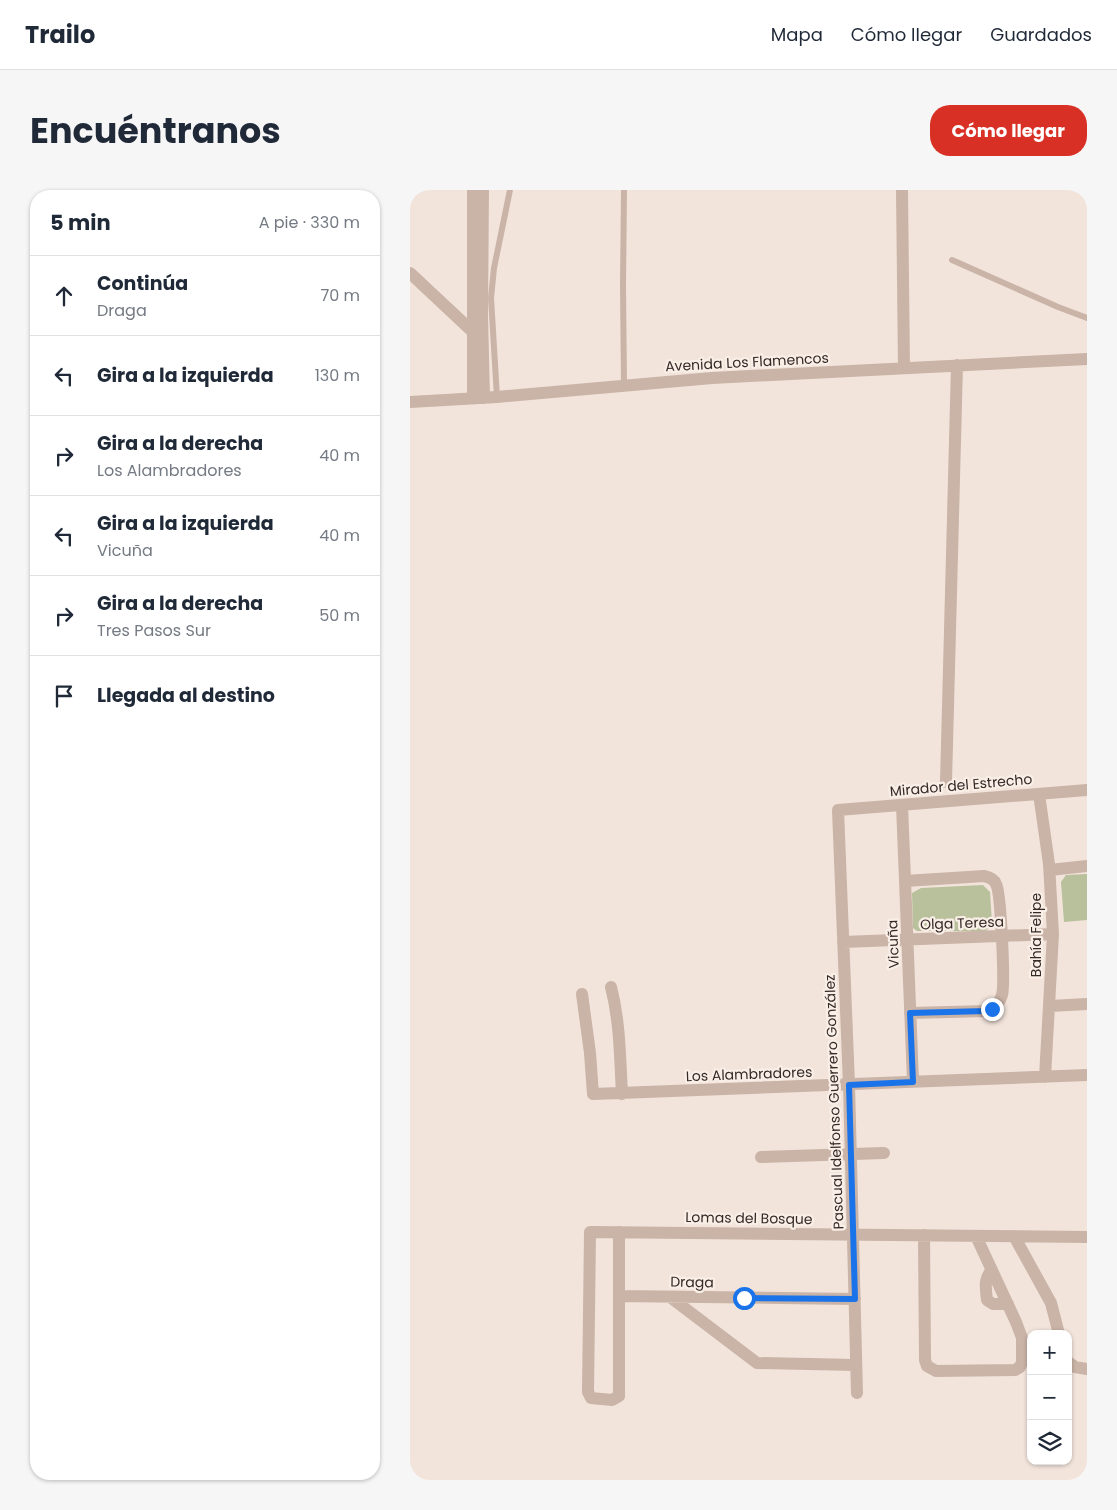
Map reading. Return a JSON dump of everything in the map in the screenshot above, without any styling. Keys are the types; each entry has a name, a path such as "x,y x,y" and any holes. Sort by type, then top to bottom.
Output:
{"street":[{"path":"473,190 473,332 485,398"},
{"path":"483,190 482,315 485,398"},
{"path":"902,190 904,368"},
{"path":"410,274 473,332"},
{"name":"Avenida Los Flamencos","path":"410,402 485,398 712,378 1087,359"},
{"path":"946,782 957,365"},
{"name":"Mirador del Estrecho","path":"838,810 1087,790"},
{"name":"Bahía Felipe","path":"1039,794 1050,870 1053,934 1045,1077"},
{"name":"Vicuña","path":"902,805 913,1082"},
{"name":"Pascual Idelfonso Guerrero González","path":"838,810 849,1085 857,1393"},
{"path":"1050,870 1087,866"},
{"path":"905,881 984,876 992,878 998,888 1002,936 1003,993 996,1005 986,1011 910,1013"},
{"name":"Olga Teresa","path":"843,942 1053,934"},
{"path":"610,987 614,1001 619,1040 622,1094"},
{"name":"Los Alambradores","path":"582,994 593,1094 1087,1075"},
{"path":"1050,1006 1087,1004"},
{"path":"762,1157 884,1153"},
{"name":"Lomas del Bosque","path":"619,1296 619,1396 612,1400 591,1398 588,1392 590,1232 1087,1237"},
{"path":"619,1232 619,1296"},
{"path":"924,1235 925,1360 929,1368 936,1371 1015,1370 1020,1367 1022,1362 1022,1338 1008,1304 993,1304 987,1300 985,1285 987,1275 992,1270 976,1236"},
{"path":"1014,1236 1051,1303 1058,1330"},
{"name":"Draga","path":"619,1296 855,1299"},
{"path":"670,1297 757,1364 856,1365"},
{"path":"1072,1365 1086,1369"}],"lane":[{"path":"485,398 494,268 510,190"},
{"path":"624,190 624,385"},
{"path":"952,260 1087,318"}],"green space":[{"path":"1087,874 1087,920 1064,922 1061,882 1066,875"},
{"path":"983,885 990,892 992,923 986,931 917,931 913,928 912,893 921,888"}],"route":[{"path":"744,1298 855,1299 849,1085 913,1082 910,1013 986,1011 992,1009"}]}
